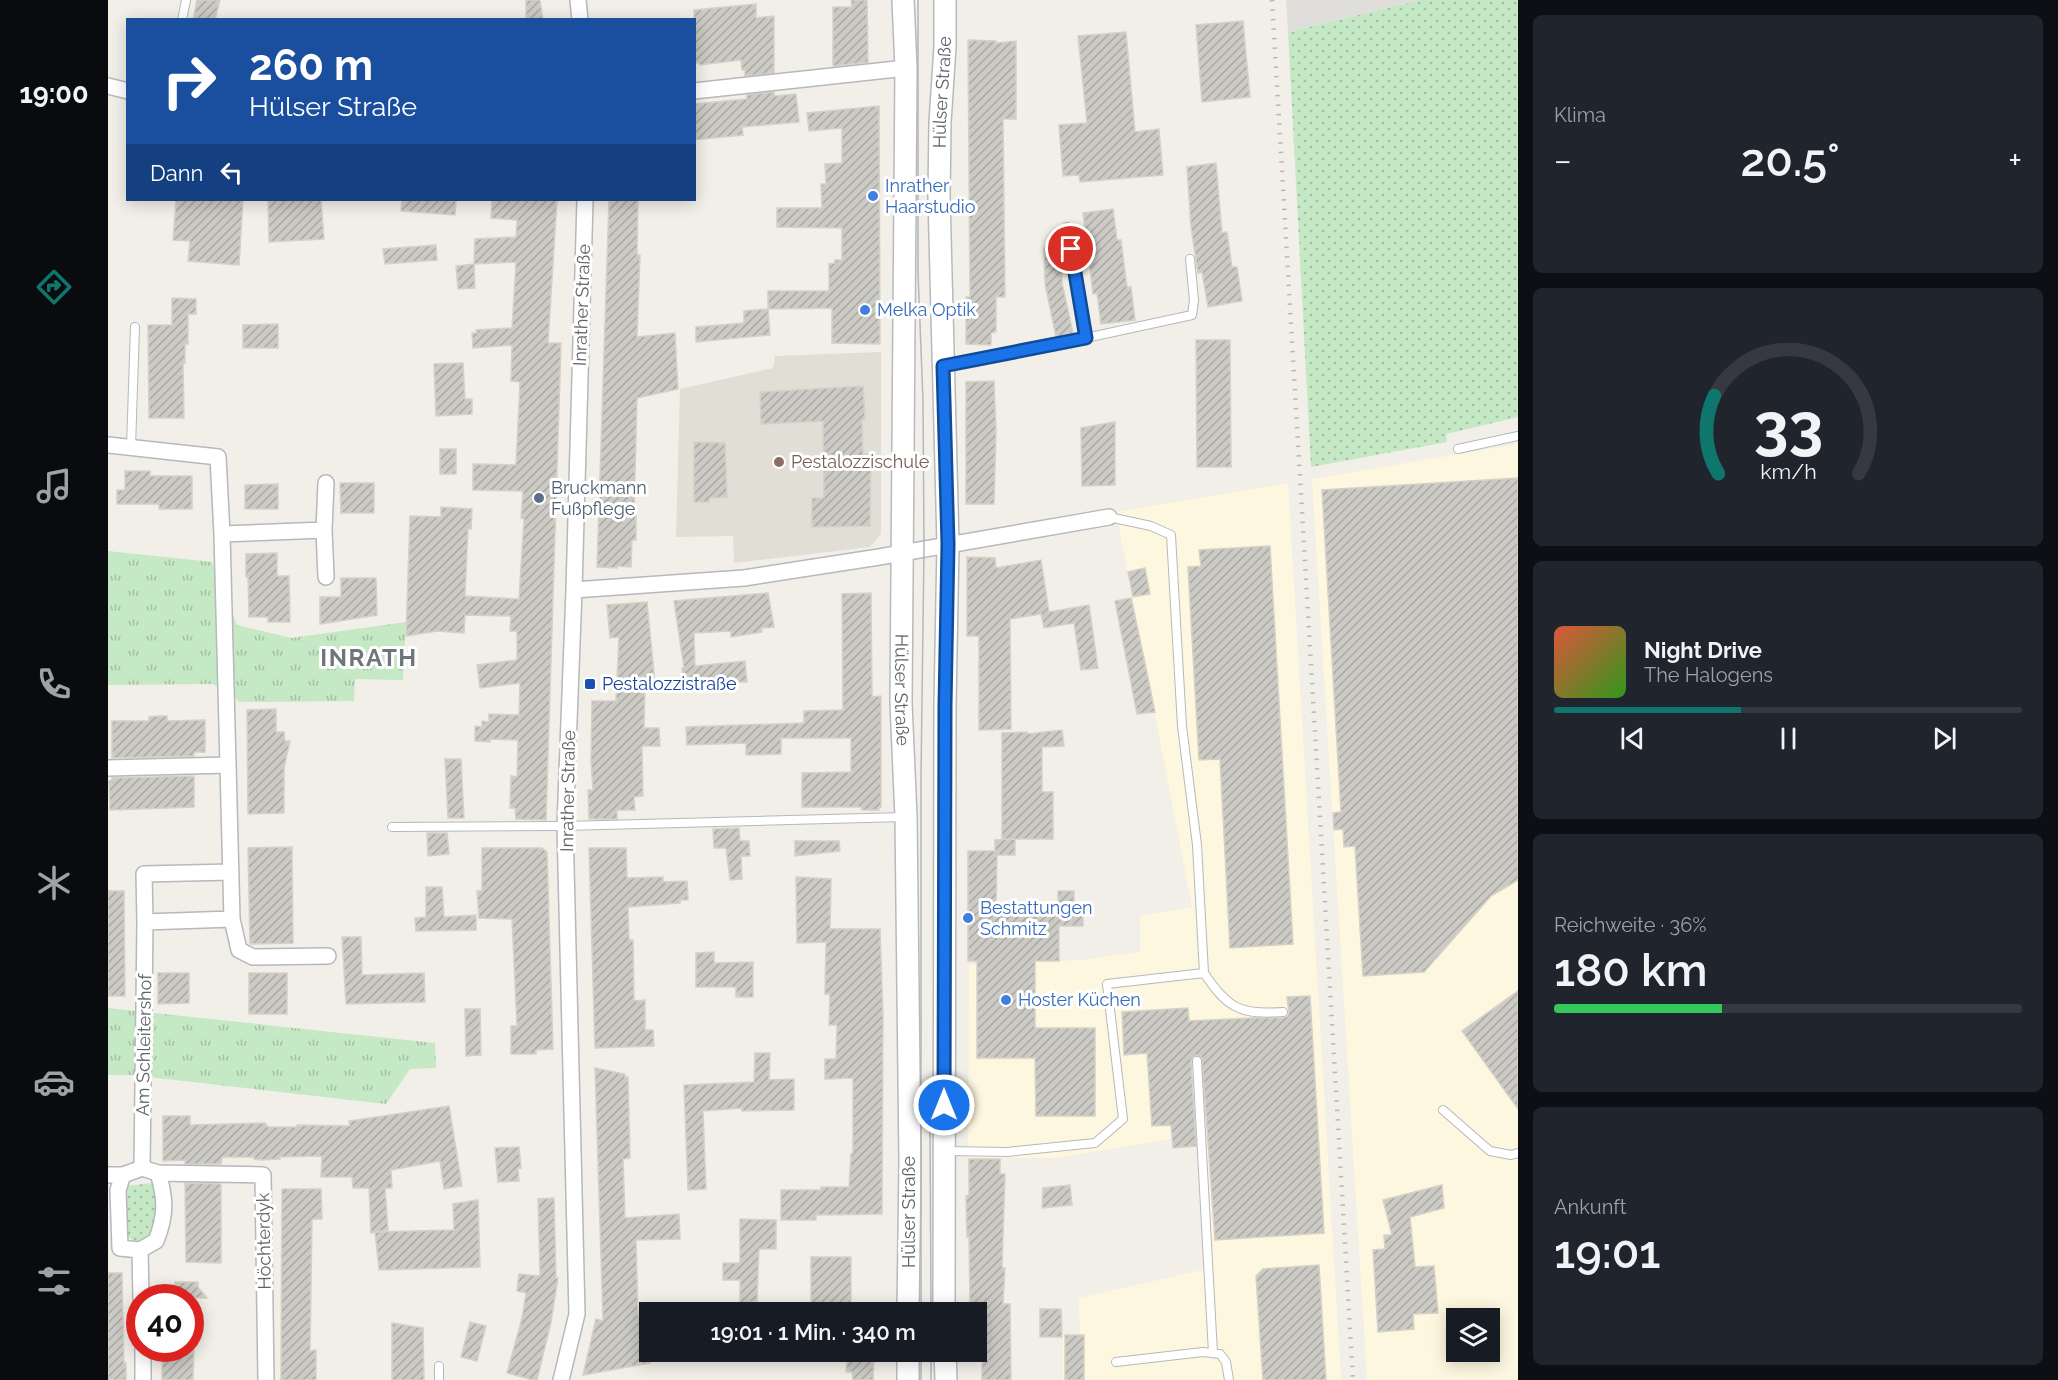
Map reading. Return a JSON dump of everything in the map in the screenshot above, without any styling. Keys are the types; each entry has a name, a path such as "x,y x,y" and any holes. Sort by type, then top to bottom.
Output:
{"street":[{"path":"578,0 580,18"},
{"name":"Hülser Straße","path":"903,0 906,68 901,703 906,817 910,1162 908,1302"},
{"name":"Hülser Straße","path":"944,1302 945,705 948,544 939,197 945,0"},
{"name":"Hülser Straße","path":"696,91 906,68"},
{"path":"108,86 126,90"},
{"name":"Inrather Straße","path":"561,1380 577,1314 566,826 585,201"},
{"path":"108,445 218,456 232,919 239,950 253,957 328,956"},
{"path":"326,483 324,530 326,577"},
{"path":"574,590 744,578 1109,517"},
{"path":"222,534 324,530"},
{"path":"108,768 228,765"},
{"name":"Am Schleitershof","path":"142,1168 144,874 231,872"},
{"path":"145,922 232,919"},
{"path":"142,1168 116,1175 114,1248 140,1250 156,1241 164,1221 164,1192 158,1173"},
{"name":"Höchterdyk","path":"142,1168 158,1173 263,1175 266,1380"},
{"path":"140,1250 141,1284"},
{"path":"143,1362 143,1380"},
{"path":"908,1362 908,1380"},
{"path":"945,1362 946,1380"}],"lane":[{"path":"182,18 186,0"},
{"path":"1067,227 1086,338"},
{"path":"943,366 1192,315 1194,300 1190,259"},
{"path":"132,447 135,327"},
{"path":"1458,449 1518,436"},
{"path":"1109,517 1151,526 1171,535 1182,726 1197,845 1204,973 1218,994 1233,1006 1256,1014 1283,1012"},
{"path":"392,827 566,826 906,817"},
{"path":"944,1151 1007,1152 1095,1143 1123,1119 1107,984 1204,973"},
{"path":"1197,1061 1213,1353"},
{"path":"1443,1110 1490,1151 1511,1155 1518,1153"},
{"path":"1116,1362 1203,1352 1220,1353 1226,1362 1229,1380"},
{"path":"439,1366 440,1380"}],"shaded area":[{"path":"1286,0 1421,0 1288,32"},
{"name":"Pestalozzischule","path":"881,352 881,534 870,547 734,563 733,536 676,537 680,389 773,368 775,356"},
{"path":"1518,444 1518,1380 1367,1380 1312,479"},
{"path":"1288,483 1341,1380 1063,1380 1063,1334 1080,1334 1079,1298 1203,1270 1197,1135 1055,1158 968,1158 969,965 1082,960 1140,952 1140,916 1192,907 1116,512"}],"green space":[{"path":"1421,0 1518,0 1518,417 1446,434 1447,442 1311,467 1288,32"},
{"path":"108,551 212,562 237,625 291,638 406,622 403,680 355,679 354,701 240,702 213,684 108,685"},
{"path":"108,1008 435,1043 436,1068 410,1069 386,1104 131,1075 108,1075"},
{"path":"151,1183 157,1186 160,1221 147,1241 134,1240 126,1232 125,1196 128,1186"}],"building":[{"path":"197,0 220,0 216,18 193,18"},
{"path":"526,0 540,0 543,18 526,18"},
{"path":"851,0 867,0 868,62 833,66 833,7 852,7"},
{"path":"756,4 756,18 774,16 774,73 745,76 741,60 700,65 696,63 694,10"},
{"path":"1243,21 1250,97 1202,102 1196,25"},
{"path":"1126,32 1135,132 1159,129 1163,175 1080,182 1079,175 1063,176 1059,125 1087,123 1078,36"},
{"path":"968,40 996,41 996,43 1016,41 1016,119 1003,119 1005,297 996,297 996,332 991,333 991,345 966,344 966,297 970,297"},
{"path":"774,92 774,96 796,94 799,122 742,127 743,135 696,140 696,104 747,99 747,95"},
{"path":"879,106 880,344 832,343 832,308 768,309 768,291 829,291 829,264 835,263 835,260 842,260 842,228 777,227 777,208 822,208 821,184 826,184 825,164 842,163 842,128 809,131 807,113"},
{"path":"1216,163 1222,233 1227,232 1232,267 1237,267 1242,301 1208,307 1202,272 1198,273 1191,227 1187,167"},
{"path":"176,201 243,201 239,265 188,261 190,241 173,240"},
{"path":"268,201 321,201 324,239 269,242"},
{"path":"402,201 456,201 455,215 401,211"},
{"path":"492,201 557,201 548,343 561,343 546,820 516,819 515,808 510,808 511,776 517,777 518,740 475,741 475,726 482,727 482,721 489,722 489,714 519,715 520,683 480,688 477,665 517,660 517,631 510,631 511,616 465,615 464,633 437,631 406,636 410,516 441,517 441,507 472,509 471,529 468,529 465,596 519,599 524,519 521,518 523,491 473,490 473,464 516,465 520,382 511,381 512,345 473,348 472,333 477,333 476,330 512,328 516,262 474,264 475,239 516,237 517,220 491,218"},
{"path":"609,201 638,201 637,255 640,255 637,337 675,333 678,389 637,398 634,513 636,513 636,540 632,540 631,567 597,567"},
{"path":"1113,209 1117,240 1121,240 1127,287 1131,287 1135,320 1101,324 1097,293 1093,294 1083,213"},
{"path":"436,245 437,260 385,264 383,249"},
{"path":"1044,248 1062,248 1062,283 1073,333 1056,337 1045,284"},
{"path":"474,264 475,288 458,289 456,266"},
{"path":"172,298 196,299 196,314 188,314 188,344 185,344 185,363 183,363 184,418 149,418 148,325 172,325"},
{"path":"768,309 770,335 696,342 696,327 744,323 744,311"},
{"path":"278,324 278,348 243,348 243,325"},
{"path":"1196,340 1230,340 1231,467 1197,467"},
{"path":"463,363 465,399 472,399 472,414 436,416 434,364"},
{"path":"994,381 996,431 994,504 966,504 966,382"},
{"path":"863,386 865,419 862,420 863,454 871,454 870,526 812,527 812,498 824,498 823,421 761,424 760,392"},
{"path":"1115,422 1115,485 1082,486 1081,428"},
{"path":"694,442 725,443 727,497 710,498 709,502 694,502"},
{"path":"440,449 456,449 456,474 440,474"},
{"path":"125,471 150,471 150,476 192,476 192,509 159,509 159,504 117,504 117,490 125,490"},
{"path":"1518,478 1518,880 1491,896 1424,972 1363,976 1355,846 1344,847 1343,829 1334,830 1333,813 1341,812 1322,490"},
{"path":"340,483 374,483 374,513 341,513"},
{"path":"278,484 278,509 245,509 245,485"},
{"path":"1270,546 1293,944 1230,948 1220,759 1199,760 1188,567 1201,566 1199,550"},
{"path":"277,553 277,576 289,576 290,622 268,622 268,617 249,617 246,554"},
{"path":"967,557 995,558 996,568 1041,560 1049,612 1089,605 1098,668 1081,670 1074,623 1044,628 1041,614 1010,619 1011,729 979,730 979,636 967,636"},
{"path":"1145,568 1150,594 1133,597 1128,572"},
{"path":"341,578 376,578 377,615 320,624 320,597 341,597"},
{"path":"768,593 774,627 761,628 762,632 731,637 731,631 694,633 695,666 745,661 747,682 683,682 682,668 684,668 674,601"},
{"path":"871,593 872,697 881,696 881,807 879,810 862,810 861,807 802,807 802,773 851,772 851,738 781,738 781,754 746,755 746,743 687,745 686,727 804,723 804,711 843,710 842,594"},
{"path":"1131,598 1155,712 1137,714 1115,601"},
{"path":"647,602 655,683 645,683 644,728 659,728 660,746 642,746 643,796 634,797 635,810 617,810 617,819 589,819 588,790 593,790 592,701 616,701 619,637 610,638 607,605"},
{"path":"276,709 276,732 284,732 285,741 290,741 284,768 284,813 248,814 247,710"},
{"path":"167,716 167,721 205,720 205,752 194,752 194,756 112,758 112,721 149,721 149,717"},
{"path":"1062,730 1064,746 1042,747 1042,792 1053,792 1053,839 1002,839 1002,733 1027,732 1027,734"},
{"path":"445,759 461,759 464,818 448,818"},
{"path":"194,776 194,807 110,810 109,781 112,778"},
{"path":"739,828 740,841 749,841 750,856 741,856 742,879 730,880 726,848 714,848 713,829"},
{"path":"427,833 447,833 449,854 428,856"},
{"path":"1015,839 1015,855 997,855 996,913 1058,912 1058,891 1074,891 1074,907 1083,907 1083,926 1059,926 1059,961 1035,961 1035,1028 1095,1028 1095,1116 1036,1116 1035,1058 977,1058 977,961 968,961 968,851 995,851 995,840"},
{"path":"795,841 839,841 840,851 795,856"},
{"path":"292,847 293,943 250,944 248,848"},
{"path":"482,848 542,848 547,852 553,1049 536,1050 536,1054 511,1054 511,1026 517,1026 512,919 479,918 477,891 482,891"},
{"path":"589,848 626,848 627,878 663,877 663,882 687,881 688,900 680,900 680,903 628,907 629,940 633,940 634,1001 645,1000 645,1030 653,1030 654,1046 595,1048"},
{"path":"796,877 831,879 830,929 880,929 883,1015 882,1214 816,1215 816,1220 781,1220 781,1190 849,1187 851,1154 853,1153 853,1078 825,1079 825,1059 836,1059 837,1025 829,1025 830,994 825,994 826,942 797,943"},
{"path":"426,887 442,887 444,917 476,915 476,930 416,931 415,918 426,917"},
{"path":"108,891 124,891 125,996 108,996"},
{"path":"342,937 361,937 362,975 424,973 425,1002 346,1004"},
{"path":"714,952 714,963 753,962 753,997 736,997 736,987 696,987 696,953"},
{"path":"158,973 189,973 189,1003 158,1004"},
{"path":"249,973 287,973 287,1014 249,1014"},
{"path":"1518,991 1518,1109 1462,1031"},
{"path":"1310,996 1324,1233 1215,1240 1202,1058 1196,1055 1191,1061 1196,1146 1173,1148 1171,1125 1152,1126 1147,1053 1124,1055 1122,1012 1188,1008 1189,1021 1283,1018 1288,1016 1289,1012 1287,997"},
{"path":"465,1009 480,1009 481,1055 466,1056"},
{"path":"755,1053 770,1053 769,1080 794,1079 794,1110 742,1111 742,1108 703,1111 706,1189 688,1190 684,1085 754,1082"},
{"path":"595,1068 625,1074 625,1077 628,1077 630,1158 623,1159 625,1218 679,1214 680,1239 636,1240 639,1362 650,1363 583,1375 596,1319 603,1321"},
{"path":"449,1106 462,1186 444,1189 440,1161 391,1170 392,1188 385,1188 388,1230 376,1232 454,1230 453,1204 478,1200 480,1267 379,1270 375,1232 371,1233 369,1188 353,1188 352,1177 321,1177 322,1156 260,1160 254,1157 222,1157 221,1164 185,1164 185,1160 163,1161 163,1116 190,1116 190,1125 265,1123 268,1127 350,1126 349,1121"},
{"path":"519,1147 521,1168 518,1168 519,1181 498,1182 495,1148"},
{"path":"969,1159 1000,1159 1000,1174 1005,1174 1003,1304 1010,1304 1011,1380 982,1380 982,1362 987,1362 987,1302 970,1302 966,1196 969,1195"},
{"path":"185,1183 221,1184 221,1263 186,1262"},
{"path":"1070,1185 1072,1205 1042,1208 1043,1188"},
{"path":"1442,1185 1444,1208 1410,1217 1415,1267 1434,1266 1438,1313 1413,1314 1414,1329 1378,1332 1373,1250 1385,1249 1384,1235 1392,1235 1383,1200"},
{"path":"282,1189 321,1189 322,1219 312,1219 310,1351 316,1350 316,1380 281,1380"},
{"path":"554,1198 556,1278 558,1278 551,1322 537,1380 533,1380 507,1373 522,1318 526,1293 517,1291 519,1274 540,1276 538,1199"},
{"path":"740,1219 776,1220 776,1249 759,1249 757,1301 740,1302 740,1280 723,1280 723,1263 740,1263"},
{"path":"811,1257 851,1257 851,1302 811,1302"},
{"path":"1319,1265 1326,1380 1263,1380 1256,1276 1263,1269"},
{"path":"108,1273 122,1273 126,1380 108,1380"},
{"path":"175,1282 198,1282 198,1284 175,1284"},
{"path":"1040,1309 1061,1309 1062,1337 1040,1337"},
{"path":"470,1322 486,1326 477,1361 461,1357"},
{"path":"392,1323 423,1328 424,1380 392,1380"},
{"path":"1065,1335 1084,1335 1084,1380 1065,1380"},
{"path":"162,1362 194,1362 193,1380 162,1380"},
{"path":"847,1362 874,1362 873,1380 853,1380 852,1372 846,1372"}],"tram line":[{"path":"918,0 918,273 923,400 924,548 921,778 921,1302"},
{"path":"930,1127 931,1302"},
{"path":"921,1362 921,1380"},
{"path":"931,1362 931,1380"}],"railway":[{"path":"1272,0 1353,1380"}],"place":[{"name":"Inrather Haarstudio","path":"873,196"},
{"name":"Melka Optik","path":"865,310"},
{"name":"Pestalozzischule","path":"779,462"},
{"name":"Bruckmann Fußpflege","path":"539,498"},
{"name":"Pestalozzistraße","path":"590,684"},
{"name":"Bestattungen Schmitz","path":"968,918"},
{"name":"Hoster Küchen","path":"1006,1000"}],"district":[{"name":"INRATH","path":"369,658"}],"route":[{"path":"944,1105 945,705 948,544 943,366 1086,338 1071,249"}]}
